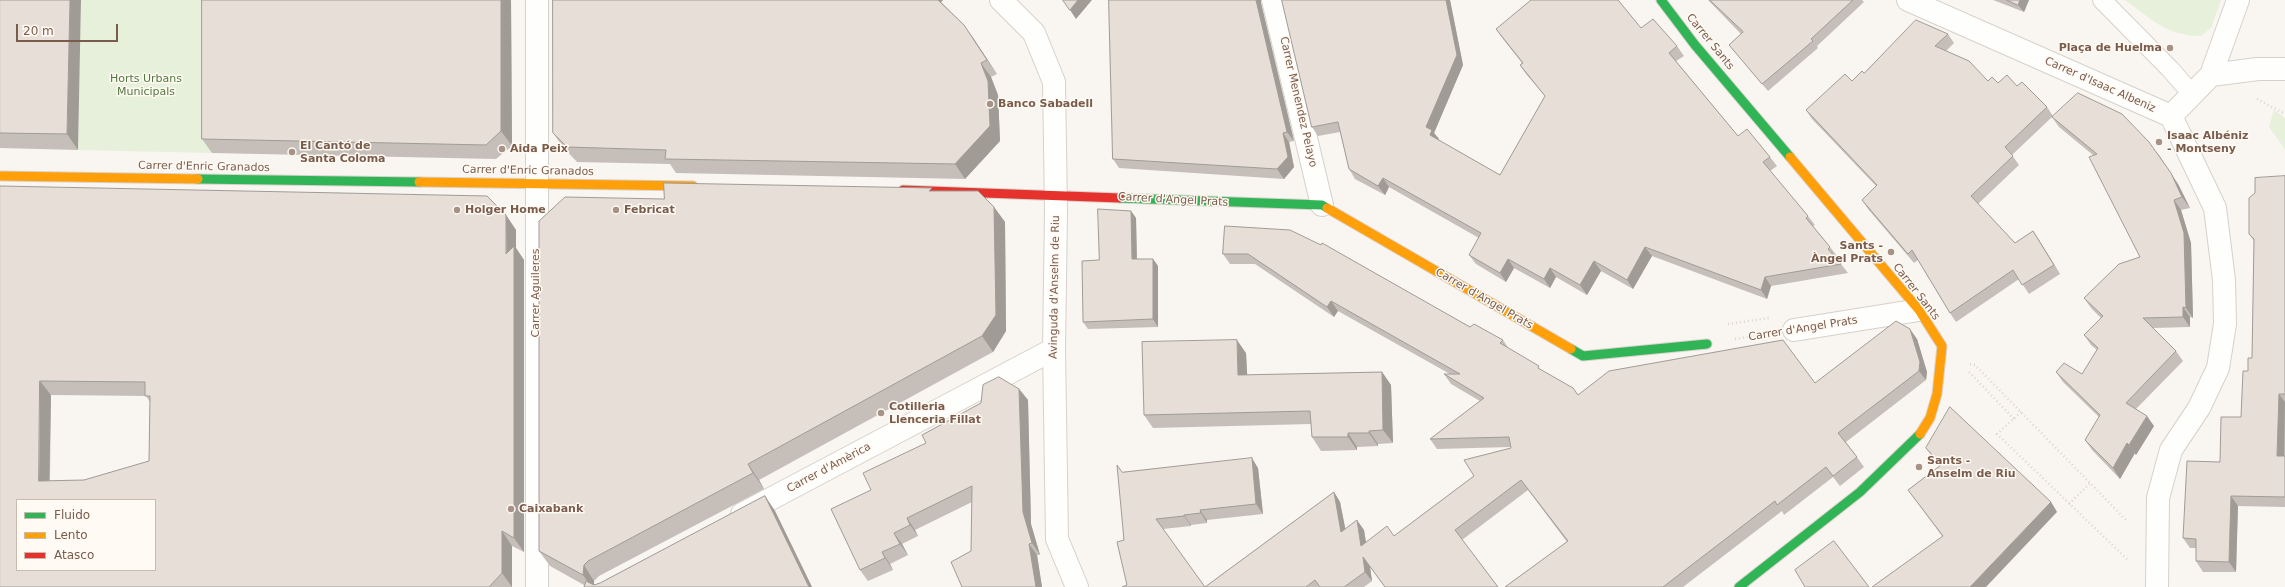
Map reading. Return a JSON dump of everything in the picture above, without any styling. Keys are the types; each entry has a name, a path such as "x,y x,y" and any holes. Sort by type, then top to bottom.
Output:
{"street":[{"name":"Carrer Aguileres","path":"537,0 537,587"},
{"name":"Avinguda d'Anselm de Riu","path":"1000,0 1034,34 1054,82 1056,195 1054,348 1057,538 1077,587"},
{"name":"Carrer Menendez Pelayo","path":"1273,0 1322,205"},
{"name":"Carrer Sants","path":"1661,0 1695,46 1918,310 1942,346 1937,394 1930,418 1917,438 1860,492 1739,587"},
{"name":"Carrer d'Isaac Albeniz","path":"1908,0 2171,116"},
{"path":"2157,587 2158,498 2171,450 2198,408 2218,368 2225,324 2224,280 2215,208 2171,116 2211,74 2238,0"},
{"path":"2211,74 2258,69 2285,69"},
{"name":"Carrer d'Enric Granados","path":"0,176 700,186"},
{"path":"890,190 1056,195"},
{"name":"Carrer d'Angel Prats","path":"1056,195 1322,205 1583,356 1707,344"},
{"name":"Carrer d'Angel Prats","path":"1794,330 1918,310"},
{"name":"Carrer d'Amèrica","path":"723,524 1054,348"}],"lane":[{"path":"2102,0 2170,69 2192,94"}],"path":[{"name":"Carrer d'Angel Prats","path":"1726,324 1771,318"},
{"name":"Carrer d'Angel Prats","path":"1707,344 1794,330"},
{"path":"1975,365 2129,523"},
{"path":"1967,370 2014,419"},
{"path":"2021,412 1997,434 2125,556"},
{"path":"2070,504 2090,483"}],"green space":[{"name":"Horts Urbans Municipals","path":"81,0 243,0 212,153 78,150"},
{"path":"2125,0 2221,0 2211,28 2201,36 2178,33 2169,30 2152,20"},
{"path":"2274,110 2285,118 2285,149 2269,127"}],"building":[{"path":"0,0 70,0 67,134 0,133"},
{"path":"202,0 501,0 501,131 486,145 202,139"},
{"path":"553,0 938,0 964,25 987,60 981,63 988,81 990,126 955,164 665,159 666,150 567,147 553,133"},
{"path":"1063,0 1078,0 1070,10"},
{"path":"1109,0 1256,0 1287,132 1283,133 1288,157 1277,169 1113,159"},
{"path":"1282,0 1446,0 1457,55 1426,127 1432,130 1430,135 1500,175 1545,96 1520,65 1523,63 1496,29 1531,0 1618,0 1641,28 1653,19 1677,46 1669,53 1738,136 1747,129 1770,157 1763,162 1808,216 1806,218 1830,247 1828,249 1841,264 1765,277 1761,290 1645,247 1627,280 1594,261 1580,285 1550,268 1544,279 1508,259 1500,273 1469,255 1481,233 1383,178 1378,186 1349,169 1338,122 1312,127"},
{"path":"1710,0 1853,0 1811,39 1813,41 1762,84 1729,45 1743,32"},
{"path":"2007,0 2020,0 2018,5"},
{"path":"1916,20 1948,34 1935,46 1969,61 1988,81 1992,77 1998,83 2007,75 2017,86 2022,82 2047,107 2005,147 2013,156 1971,196 2015,243 2033,231 2054,265 2022,285 2013,270 1950,313 1912,250 1908,254 1862,200 1877,185 1806,110 1845,74 1852,81 1862,71 1864,73"},
{"path":"2078,93 2122,114 2149,142 2171,173 2182,197 2174,200 2184,233 2186,308 2183,307 2183,317 2143,318 2176,351 2126,403 2147,416 2129,445 2127,443 2113,468 2085,440 2100,415 2056,372 2064,363 2082,374 2098,348 2084,335 2103,316 2084,298 2119,264 2140,257 2089,157 2097,154 2052,117"},
{"path":"2285,176 2285,394 2279,394 2277,456 2285,456 2285,497 2231,496 2229,562 2196,561 2196,539 2183,538 2187,461 2220,462 2221,417 2241,417 2243,371 2248,371 2248,358 2252,358 2254,239 2249,234 2249,198 2255,193 2255,178"},
{"path":"664,183 932,188 929,191 978,191 994,207 996,315 982,336 748,464 753,473 588,561 584,565 583,575 539,551 539,221 565,197 664,199"},
{"path":"0,186 487,196 506,215 506,254 514,246 514,538 502,531 502,573 489,587 0,587","holes":["40,381 145,382 145,396 150,396 149,461 84,480 39,481"]},
{"path":"1098,209 1131,211 1132,259 1153,259 1153,319 1083,322 1082,261 1099,260"},
{"path":"1225,226 1290,230 1321,245 1322,243 1470,327 1474,324 1503,340 1500,343 1539,366 1538,368 1573,388 1578,395 1609,371 1783,340 1815,383 1896,321 1910,329 1920,362 1919,371 1838,433 1857,457 1833,476 1826,467 1777,505 1775,501 1663,587 1505,587 1568,541 1521,480 1455,530 1498,587 1385,587 1363,557 1365,572 1344,587 1320,587 1315,580 1306,587 1205,587 1334,492 1341,532 1357,520 1361,546 1387,526 1394,536 1474,476 1464,460 1511,448 1509,437 1430,439 1484,398 1444,374 1460,374 1331,301 1327,307 1248,254 1223,254"},
{"path":"1237,340 1238,375 1382,372 1383,430 1369,431 1369,433 1348,433 1348,437 1312,437 1310,411 1144,415 1142,342"},
{"path":"999,377 1019,389 1023,512 1032,543 1029,544 1036,587 962,587 951,562 971,551 972,486 907,518 910,525 894,533 900,544 882,552 885,558 860,570 831,509 871,490 863,473 926,443 922,435 981,403 983,385"},
{"path":"1950,407 2051,502 1970,587 1872,587 1943,536 1908,490 1941,465 1926,448"},
{"path":"1252,458 1256,504 1200,510 1201,513 1156,519 1205,587 1122,587 1127,585 1117,542 1124,540 1117,465 1122,472"},
{"path":"765,496 809,587 584,587 586,581 594,585 600,583"},
{"path":"1834,541 1869,587 1805,587 1795,570"}],"traffic: fast":[{"path":"1661,0 1695,45 1790,157"},
{"path":"198,179 419,182"},
{"path":"1120,198 1322,205 1327,208"},
{"path":"1571,349 1583,356 1707,344"},
{"path":"1739,587 1860,492 1920,434"}],"traffic: slow":[{"path":"1790,157 1919,310 1942,346 1937,394 1930,418 1920,434"},
{"path":"0,176 198,179"},
{"path":"419,182 693,186"},
{"path":"1327,208 1571,349"}],"traffic: jam":[{"path":"903,190 1120,198"}],"place":[{"name":"Plaça de Huelma","path":"2170,48"},
{"name":"Banco Sabadell","path":"990,104"},
{"name":"Isaac Albéniz - Montseny","path":"2159,142"},
{"name":"Aida Peix","path":"502,149"},
{"name":"El Cantó de Santa Coloma","path":"292,152"},
{"name":"Holger Home","path":"457,210"},
{"name":"Febricat","path":"616,210"},
{"name":"Sants - Àngel Prats","path":"1891,252"},
{"name":"Cotilleria Llenceria Fillat","path":"881,413"},
{"name":"Sants - Anselm de Riu","path":"1919,467"},
{"name":"Caixabank","path":"511,509"}]}
